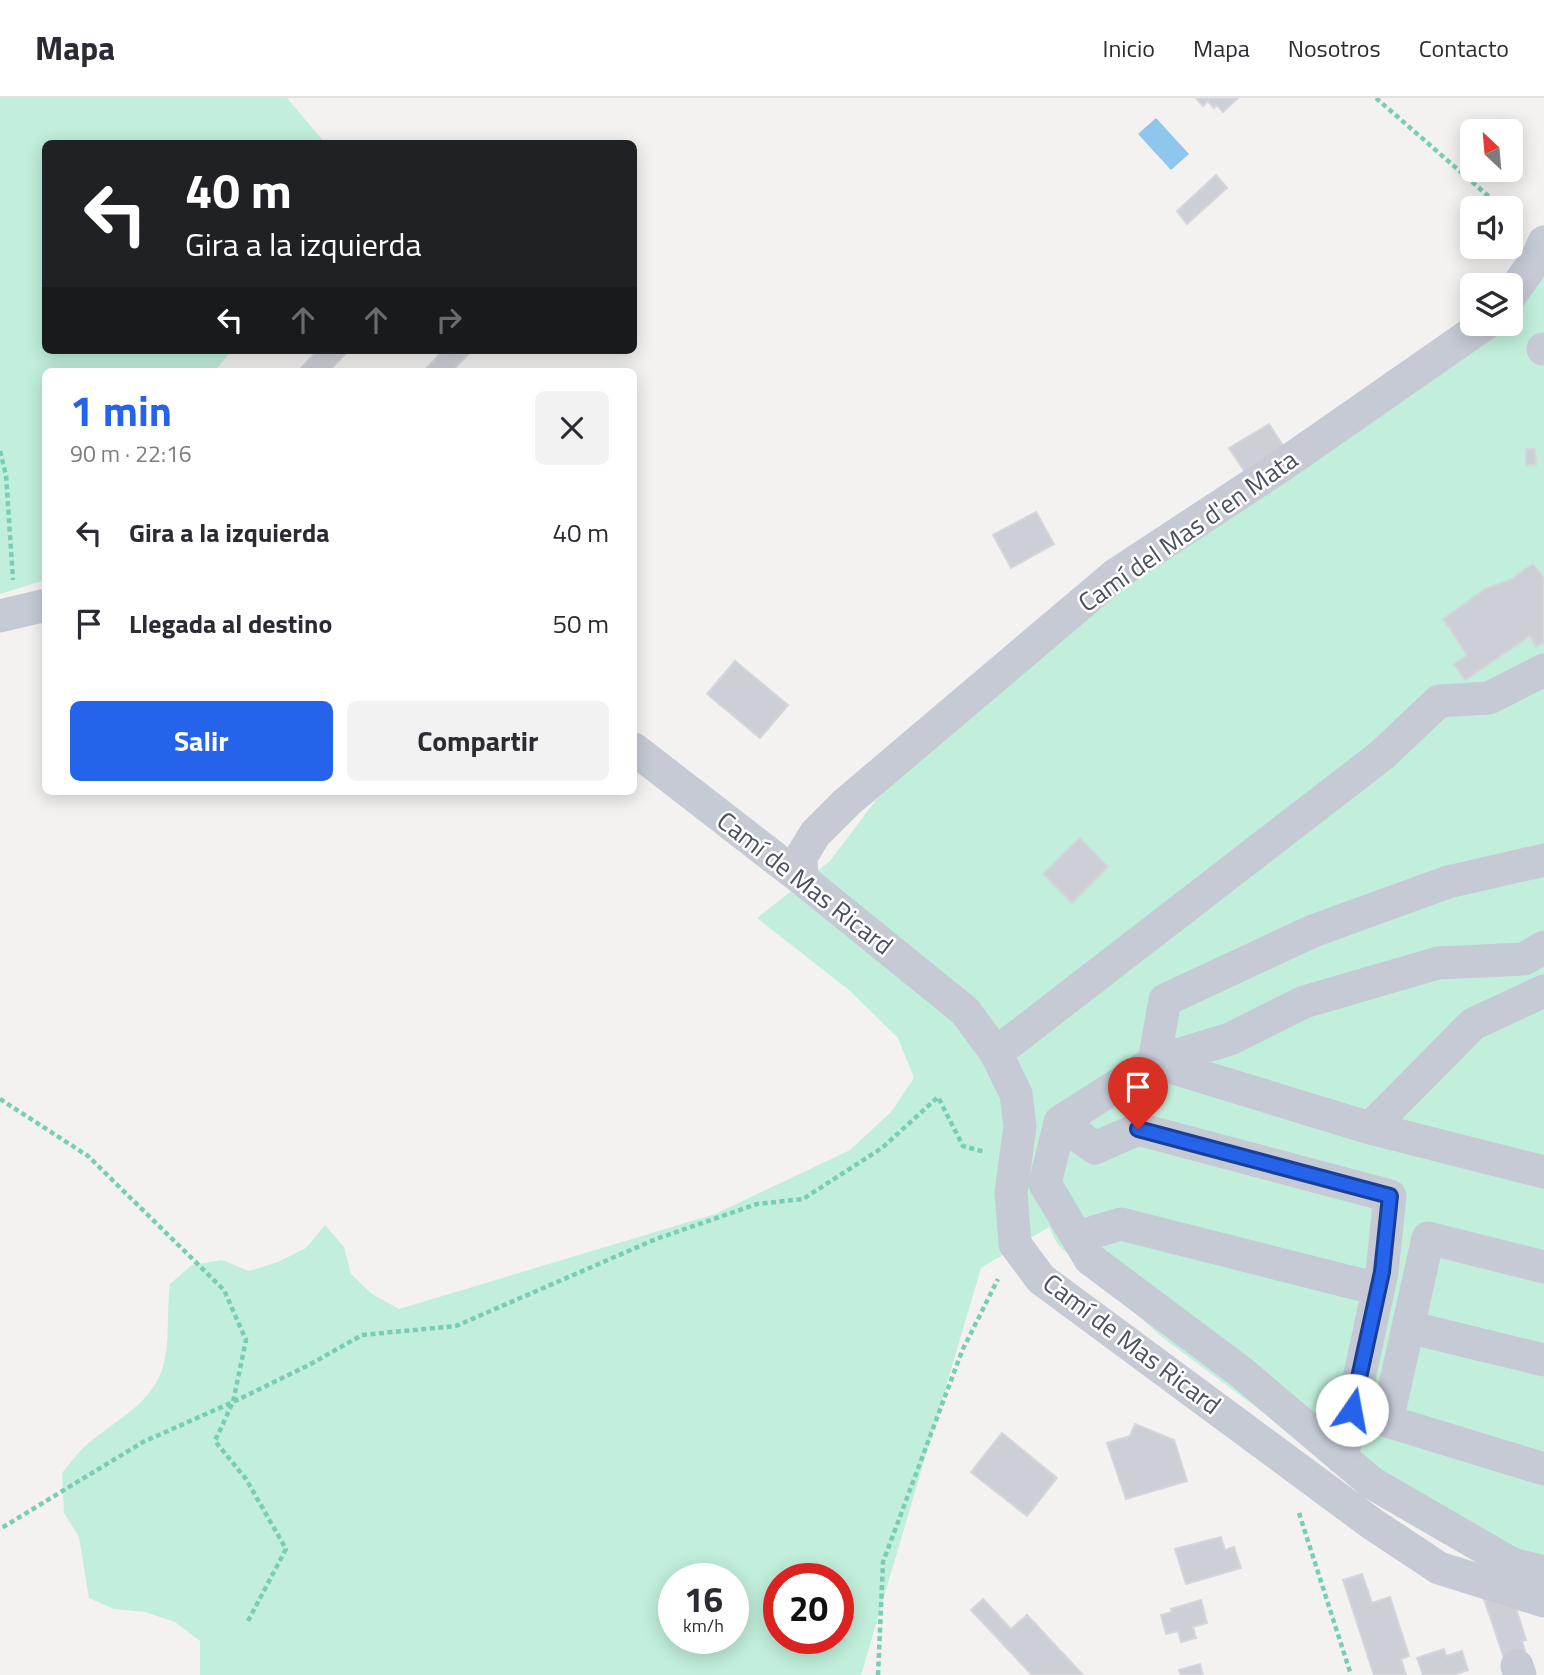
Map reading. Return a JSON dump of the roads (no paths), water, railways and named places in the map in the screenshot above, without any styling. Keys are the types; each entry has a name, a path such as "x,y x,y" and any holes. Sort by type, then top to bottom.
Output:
{"street":[{"path":"1523,278 1544,242"},
{"name":"Camí del Mas d'en Mata","path":"802,879 801,858 815,834 847,802 1115,575 1281,466 1468,336"},
{"path":"996,1053 1382,755 1439,701 1489,698 1544,670"},
{"name":"Camí de Mas Ricard","path":"637,751 802,879 965,1011 996,1053 1016,1094 1020,1126 1011,1193 1015,1244 1041,1279 1371,1523 1439,1568 1544,1601"},
{"path":"1154,1062 1165,1000 1325,926 1448,882 1544,860"},
{"path":"1544,947 1524,959 1438,963 1304,1002 1230,1038 1154,1062 1060,1122 1045,1184 1090,1259 1241,1372 1372,1483 1512,1564 1544,1572"},
{"path":"1491,1015 1492,961"},
{"path":"1370,1128 1472,1024 1544,991"},
{"path":"1154,1062 1370,1128 1544,1172"},
{"path":"1060,1122 1095,1148 1138,1129 1390,1196 1378,1290 1342,1458"},
{"path":"1077,1237 1121,1224 1378,1290"},
{"path":"1387,1421 1428,1238 1544,1267"},
{"path":"1408,1327 1544,1360"},
{"path":"1352,1410 1544,1469"}],"water":[{"path":"1156,118 1189,154 1171,170 1138,134"}]}
